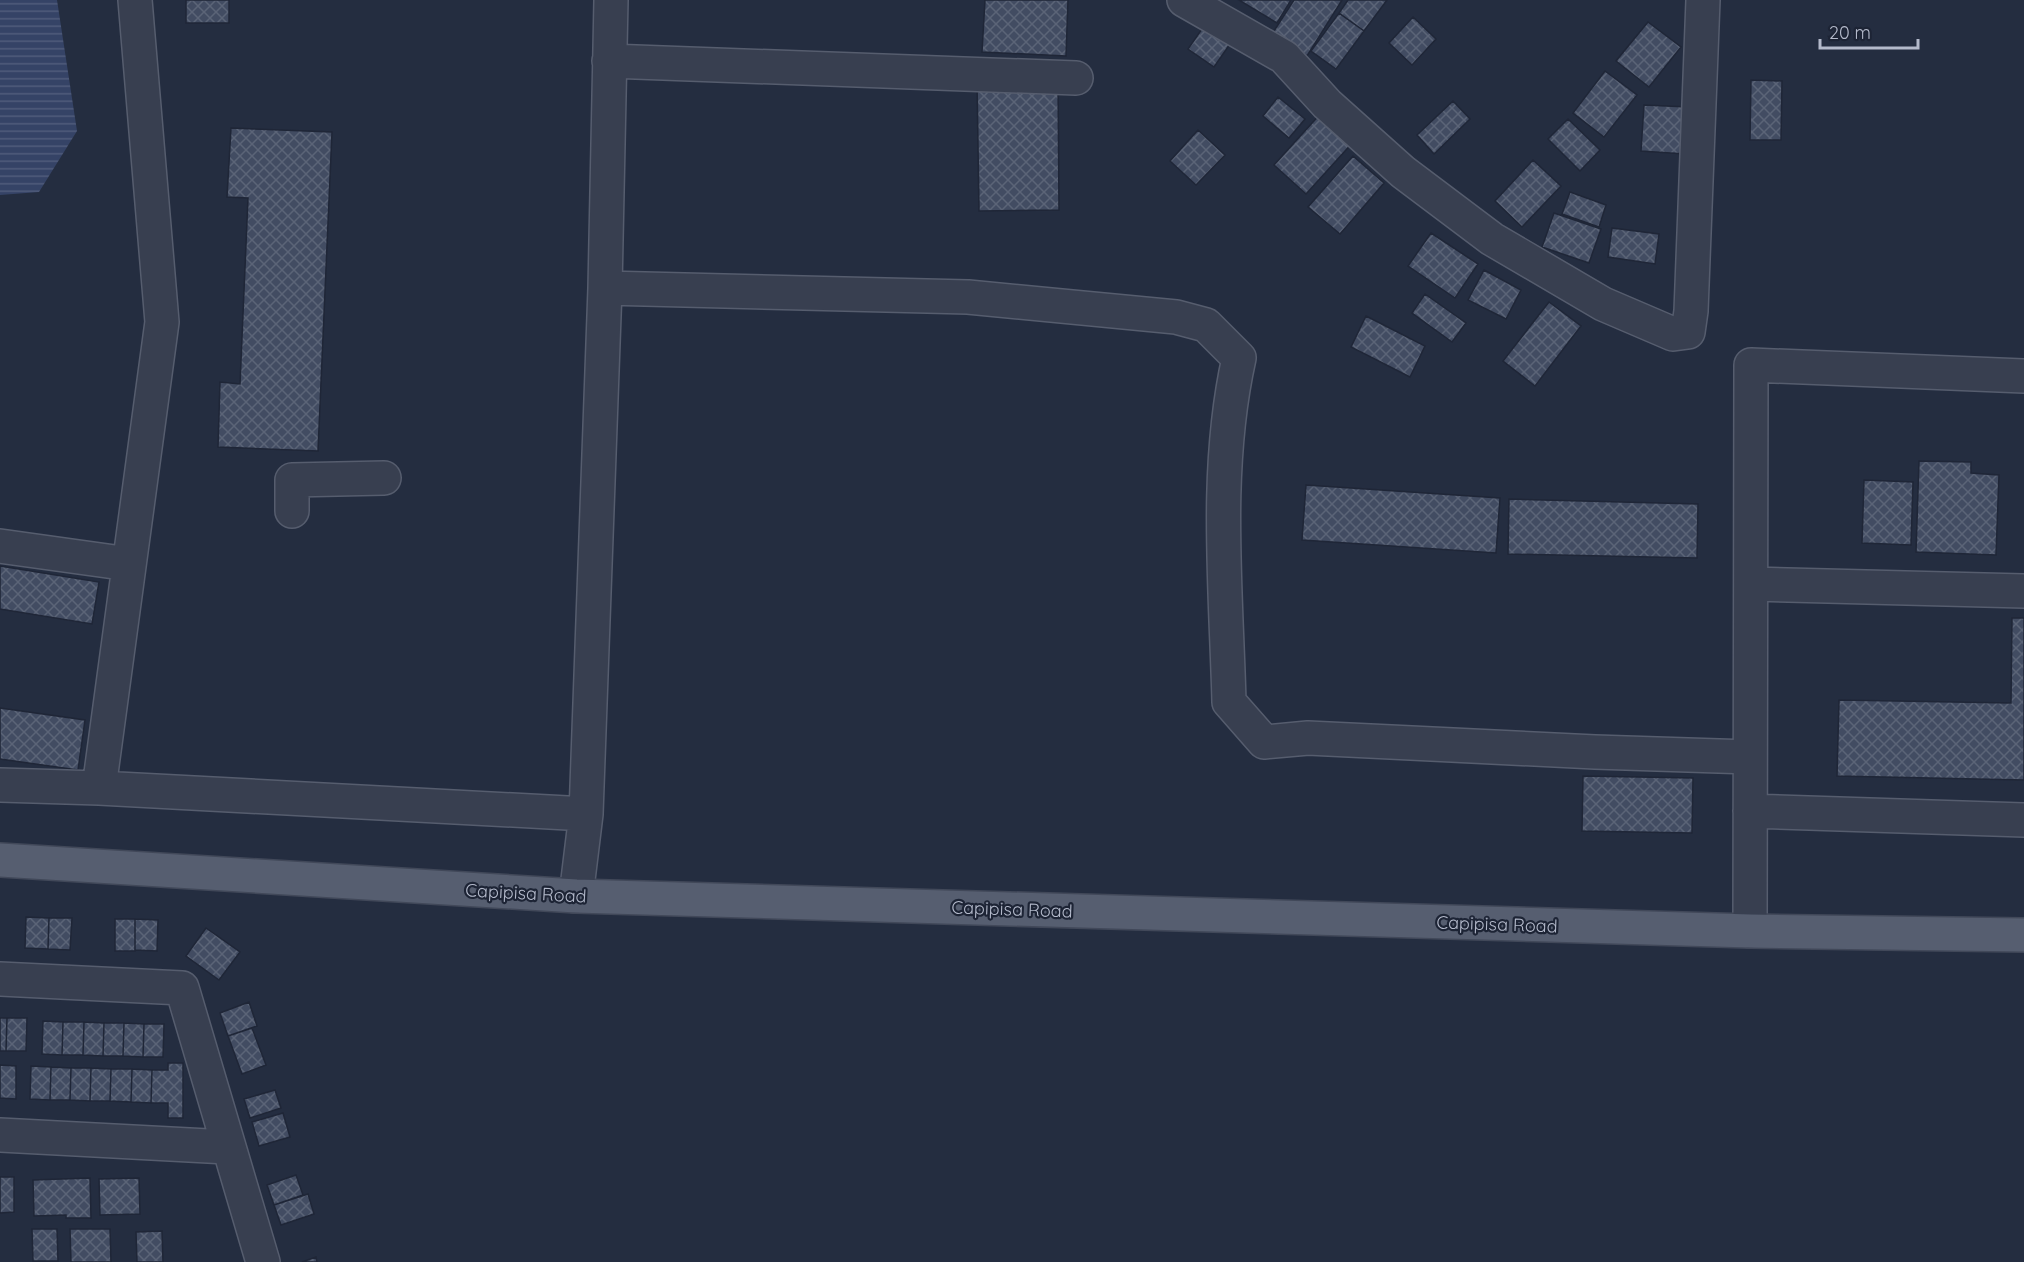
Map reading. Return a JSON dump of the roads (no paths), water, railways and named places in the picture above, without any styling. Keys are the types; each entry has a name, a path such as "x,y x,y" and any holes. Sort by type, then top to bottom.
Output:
{"main road":[{"name":"Capipisa Road","path":"0,860 576,896 1750,931 2024,935"}],"street":[{"path":"99,788 162,322 135,0"},
{"path":"576,896 586,814 605,288 611,0"},
{"path":"1184,0 1284,57 1327,104 1403,172 1492,239 1603,304 1673,334 1688,332 1690,311 1703,0"},
{"path":"609,61 1076,78"},
{"path":"605,288 968,297 1176,317 1206,325 1239,358 1230,396 1224,473 1229,702 1264,742 1308,738 1750,757"},
{"path":"1750,931 1751,365 2024,376"},
{"path":"292,511 292,480 384,478"},
{"path":"0,546 129,564"},
{"path":"1751,584 2024,591"},
{"path":"0,785 99,788 586,814"},
{"path":"1750,811 2024,820"},
{"path":"0,979 182,988 263,1262"},
{"path":"0,1135 228,1147"}],"water":[{"path":"0,0 57,0 77,131 39,192 0,195"}]}
